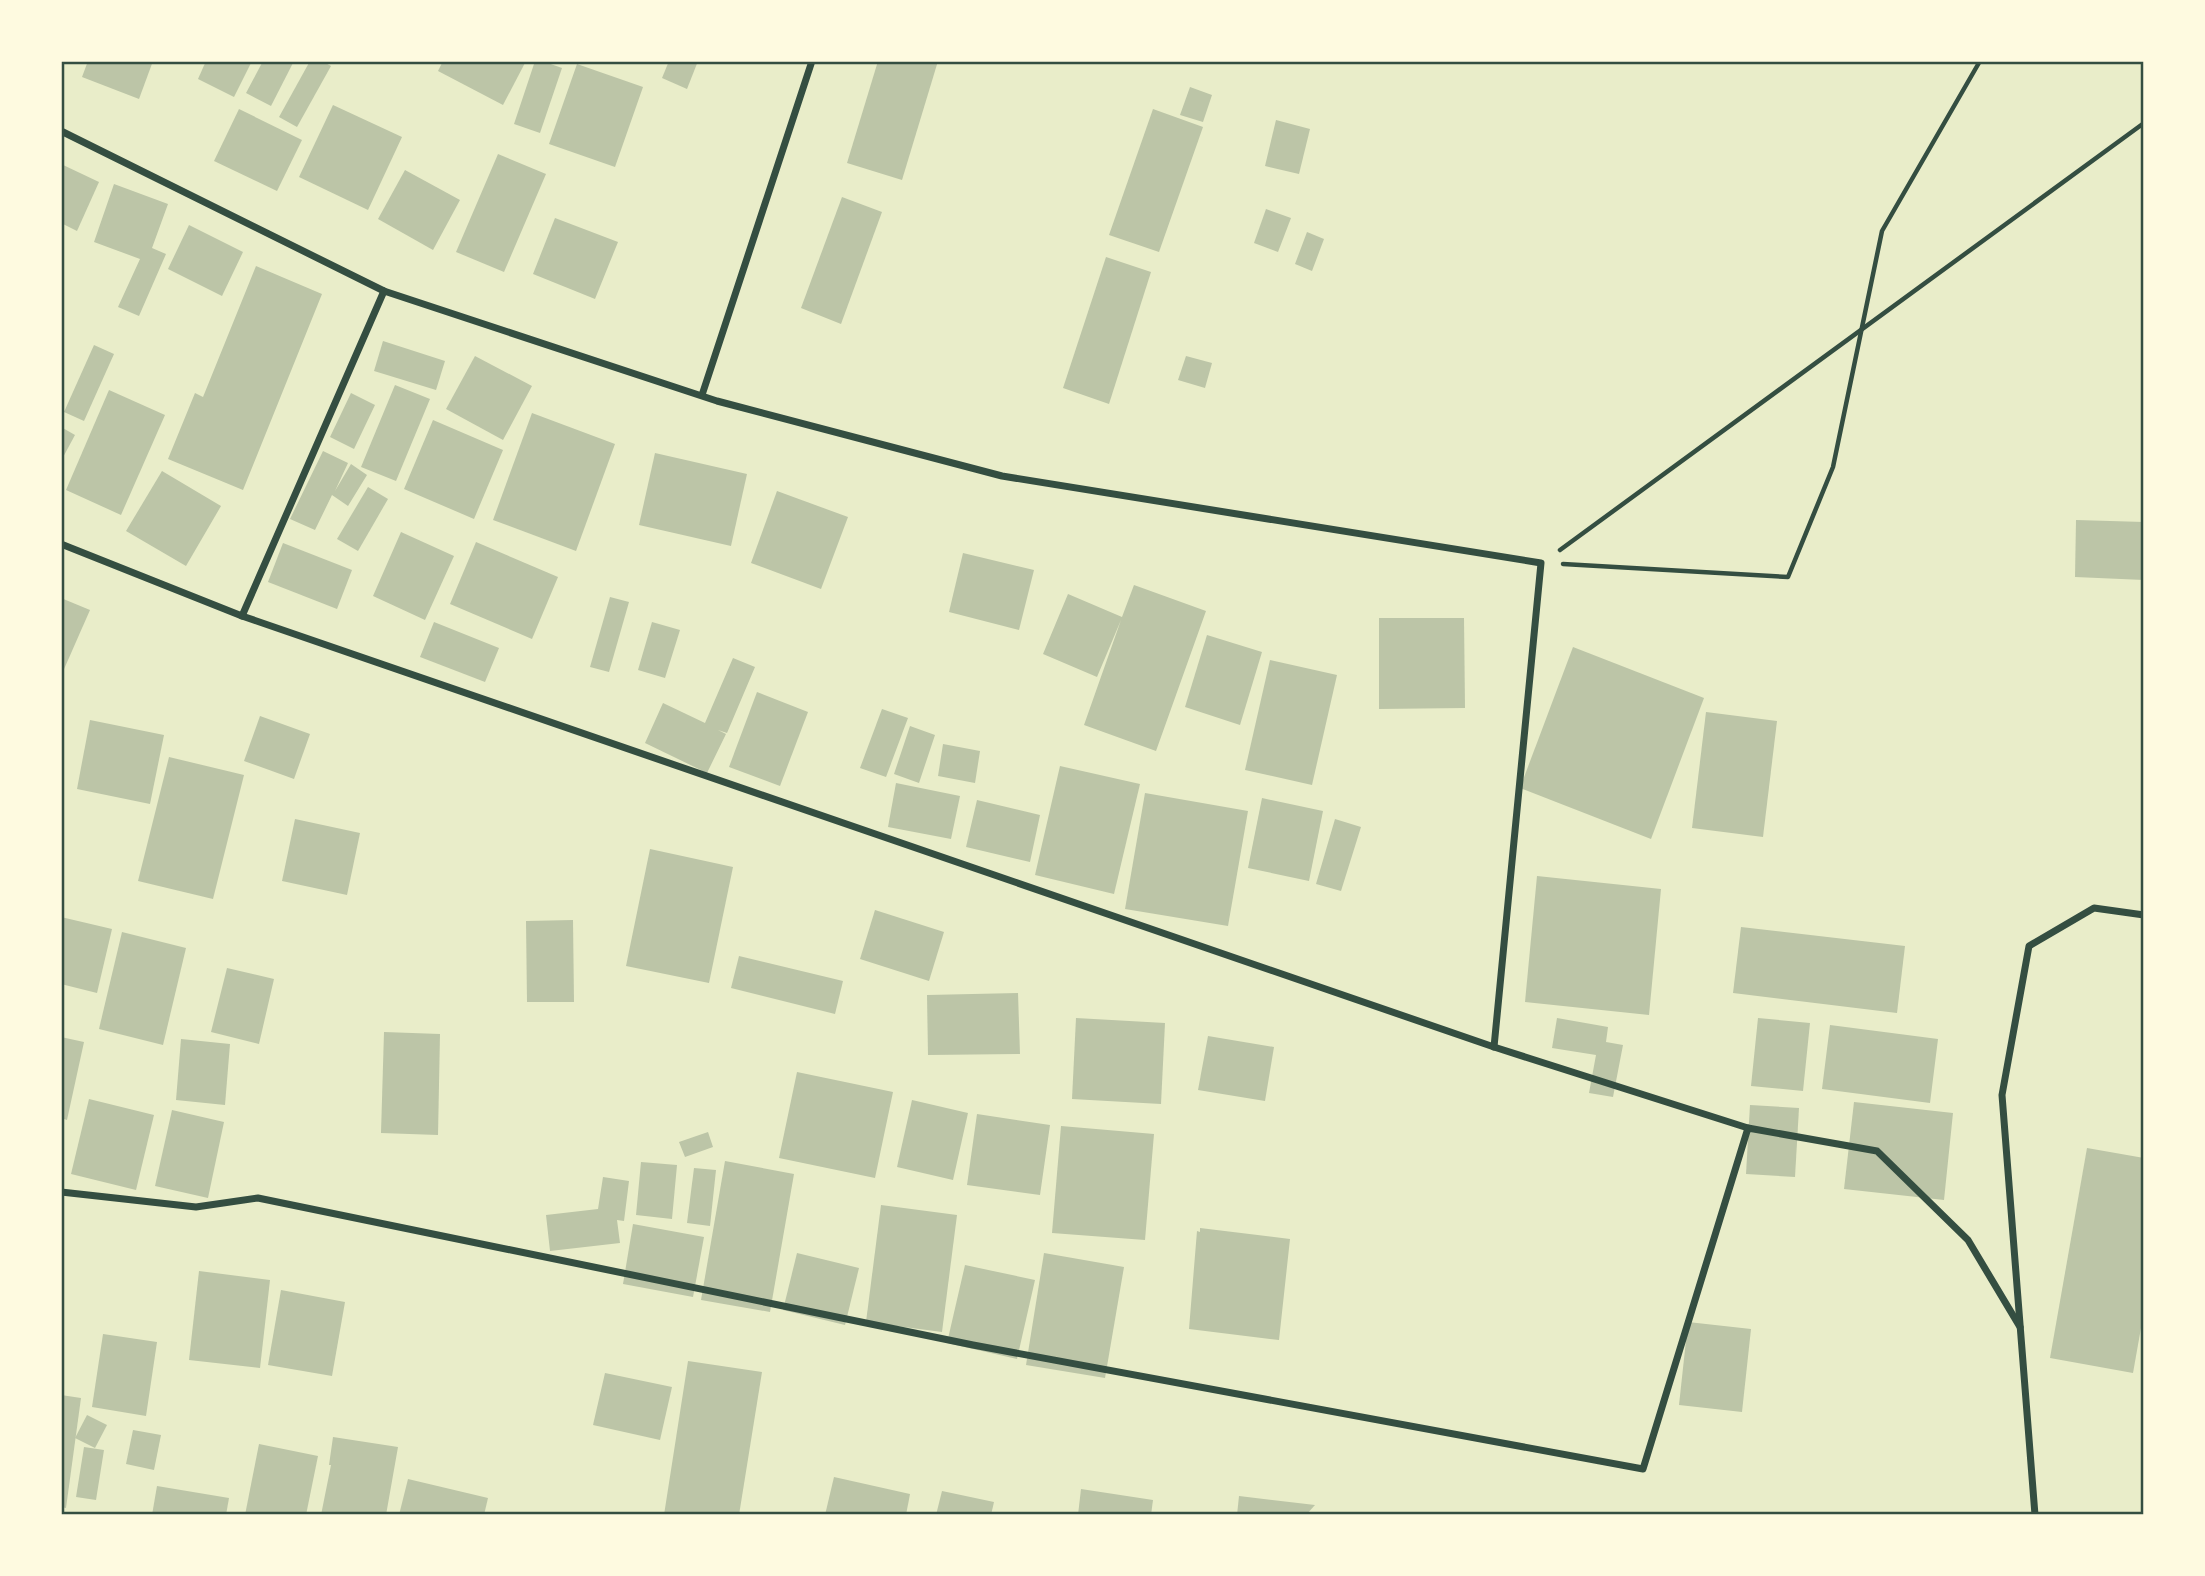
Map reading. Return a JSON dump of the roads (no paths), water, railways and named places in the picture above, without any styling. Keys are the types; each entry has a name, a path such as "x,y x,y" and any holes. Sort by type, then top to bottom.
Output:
{"street":[{"path":"702,396 812,61"},
{"path":"61,131 384,291 702,396 1002,476 1541,563 1494,1047"},
{"path":"242,616 384,291"},
{"path":"61,544 242,616 1494,1047 1748,1128 1877,1151 1968,1240 2020,1327"},
{"path":"2035,1515 2002,1095 2029,946 2094,908 2144,915"},
{"path":"61,1192 196,1207 258,1198 973,1345 1643,1469 1748,1128"}]}
